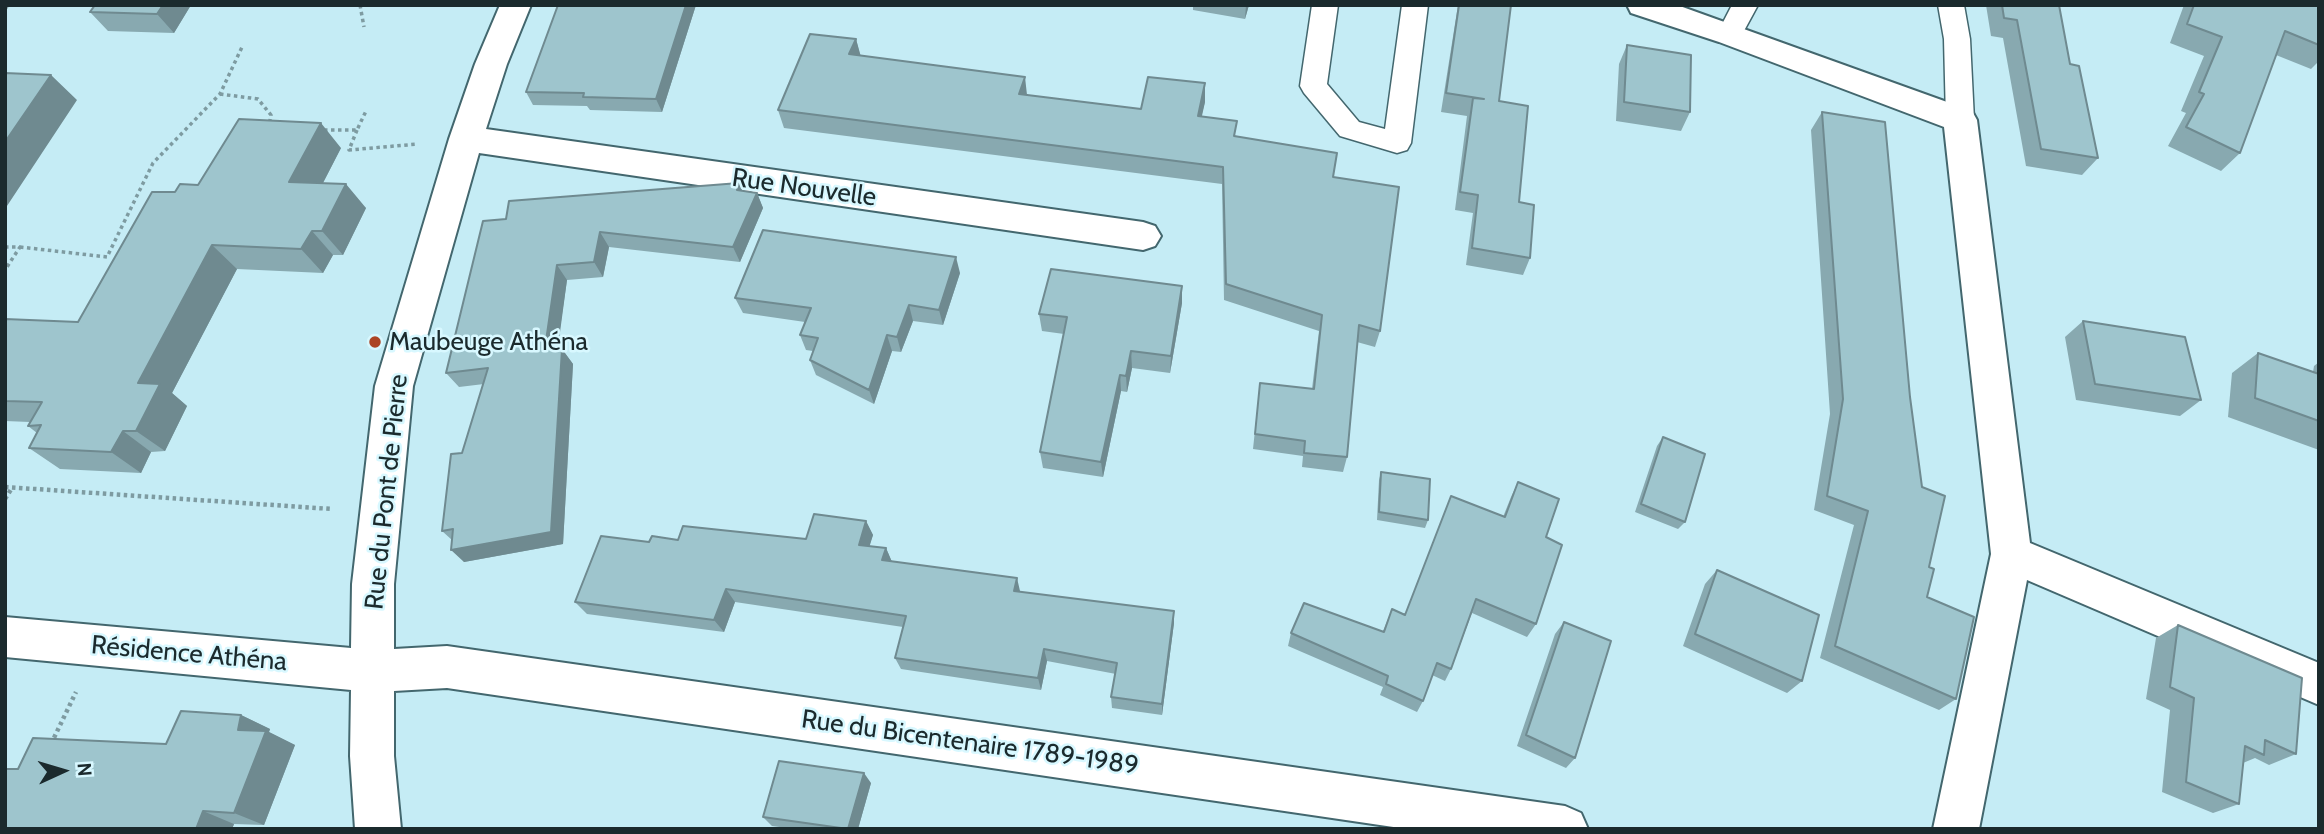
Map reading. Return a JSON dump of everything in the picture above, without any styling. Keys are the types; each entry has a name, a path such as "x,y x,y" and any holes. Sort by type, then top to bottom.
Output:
{"street":[{"name":"Rue du Pont de Pierre","path":"378,829 372,756 373,584 394,386 466,139 491,64 516,5"},
{"path":"1642,5 1737,19 1960,120 2011,554 1956,829"},
{"name":"Rue Nouvelle","path":"466,139 1143,236"},
{"path":"2011,554 2319,684"},
{"name":"Résidence Athéna","path":"5,638 373,671"},
{"name":"Rue du Bicentenaire 1789-1989","path":"373,671 447,667 1565,829"}],"lane":[{"path":"1325,5 1313,86 1350,130 1396,143 1415,5"},
{"path":"1951,5 1957,39 1960,120"}],"path":[{"path":"360,5 364,27"},
{"path":"5,247 107,257 153,163 220,94 243,47"},
{"path":"220,94 258,99 271,115 267,130 280,130"},
{"path":"366,111 349,150 466,139"},
{"path":"318,130 357,130"},
{"path":"5,270 20,247"},
{"path":"5,487 335,509 382,504"},
{"path":"5,499 13,488"},
{"path":"45,756 98,647"}],"building":[{"path":"95,5 163,5 157,14 90,12"},
{"path":"558,5 686,5 656,99 583,97 584,93 526,92"},
{"path":"1459,5 1511,5 1499,101 1528,106 1519,202 1534,205 1530,258 1472,248 1478,195 1460,192 1473,98 1484,99 1446,93"},
{"path":"2002,5 2059,5 2070,64 2079,66 2098,158 2041,149 2017,20 2004,18"},
{"path":"2194,5 2319,5 2319,45 2285,31 2240,153 2186,127 2204,94 2199,92 2222,37 2187,24"},
{"path":"810,34 856,39 849,54 1025,77 1019,94 1141,109 1148,77 1205,83 1198,116 1237,121 1234,136 1337,153 1333,177 1399,187 1380,331 1359,325 1347,457 1304,453 1305,441 1255,434 1260,383 1314,389 1322,315 1226,284 1223,167 778,110"},
{"path":"1627,45 1691,55 1690,112 1624,102"},
{"path":"5,73 51,75 5,142"},
{"path":"1822,112 1885,122 1910,397 1922,487 1945,496 1929,567 1934,569 1927,597 1974,617 1956,699 1835,646 1868,511 1827,496 1843,399"},
{"path":"239,119 321,123 289,182 346,184 322,231 312,231 301,249 212,245 138,383 160,384 136,431 123,431 111,452 29,448 41,425 28,426 42,402 5,401 5,319 78,322 152,192 175,192 180,184 198,185"},
{"path":"739,183 737,190 757,193 733,247 600,232 594,262 557,265 545,348 562,349 551,532 451,550 453,529 442,531 451,454 462,453 488,368 446,373 483,221 506,219 509,201"},
{"path":"763,230 956,257 939,310 909,305 897,337 887,335 869,390 810,360 818,338 800,335 811,308 735,298"},
{"path":"1051,269 1182,286 1171,356 1131,351 1126,376 1120,375 1101,462 1040,452 1067,317 1039,314"},
{"path":"2083,321 2185,337 2201,400 2095,384"},
{"path":"2258,353 2319,374 2319,421 2255,398"},
{"path":"1663,437 1705,454 1685,522 1641,504"},
{"path":"1381,472 1430,479 1428,520 1379,512"},
{"path":"1518,482 1559,499 1546,537 1562,545 1536,624 1476,599 1451,669 1437,663 1423,701 1386,684 1388,676 1291,633 1304,603 1384,632 1392,609 1405,615 1451,496 1505,517"},
{"path":"814,514 866,521 859,545 886,548 882,560 1017,578 1014,591 1174,611 1162,704 1111,697 1117,663 1044,649 1038,678 895,658 906,616 726,589 714,620 575,602 601,536 649,542 652,536 678,540 683,526 806,539"},
{"path":"1717,570 1819,615 1802,681 1695,634"},
{"path":"1564,622 1611,641 1575,758 1526,735"},
{"path":"2178,625 2302,678 2296,754 2265,740 2264,755 2245,746 2239,804 2186,782 2194,698 2170,687"},
{"path":"181,711 241,715 238,730 266,731 234,813 203,811 196,829 5,829 5,769 18,769 33,738 166,744"},
{"path":"779,761 864,773 848,829 763,817"}],"place":[{"name":"Maubeuge Athéna","path":"375,342"}]}
